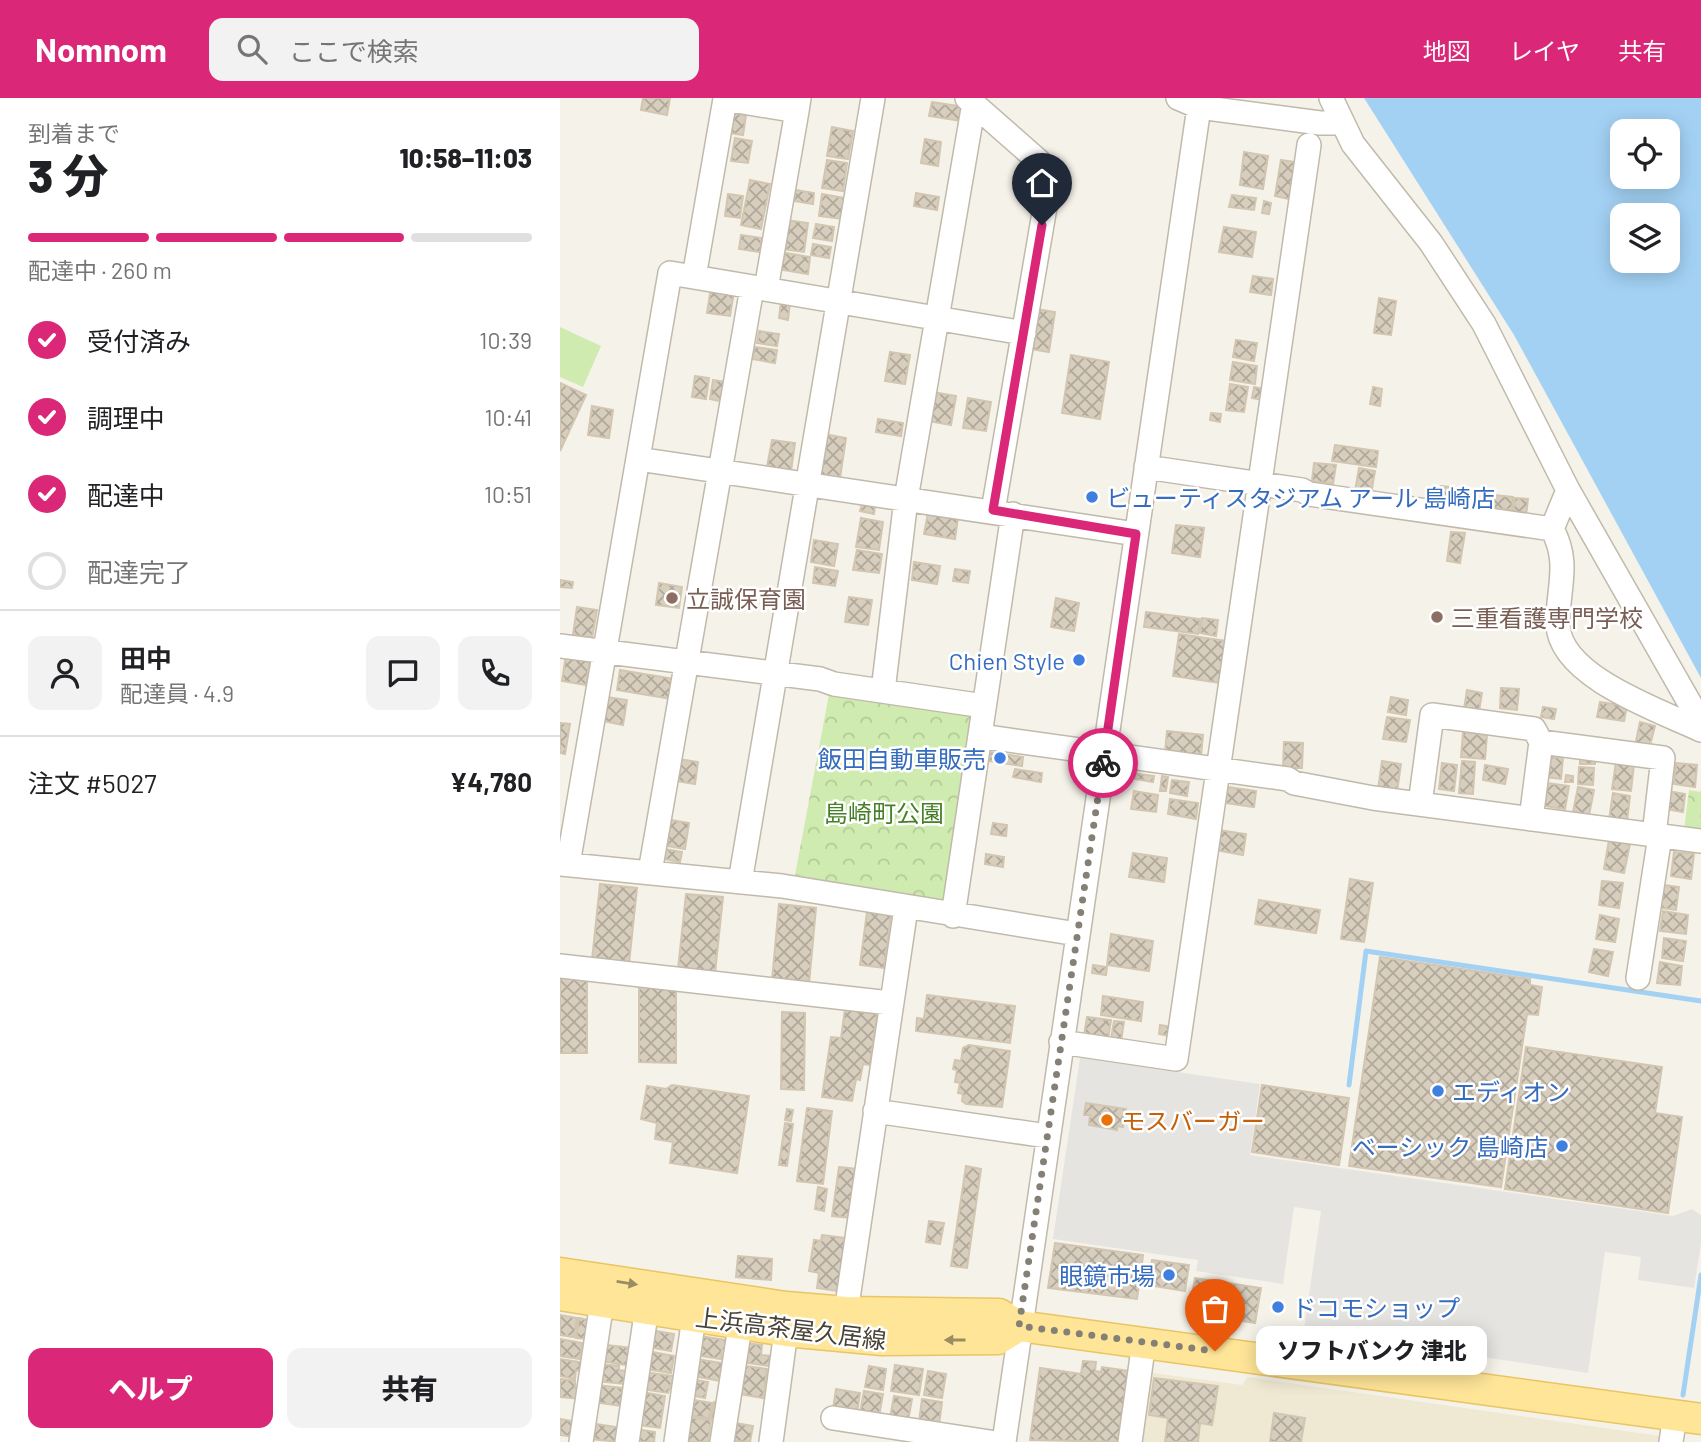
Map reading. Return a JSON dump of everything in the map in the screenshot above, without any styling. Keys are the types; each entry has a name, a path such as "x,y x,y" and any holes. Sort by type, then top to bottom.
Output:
{"main road":[{"name":"上浜高茶屋久居線","path":"560,1273 786,1307 846,1312 999,1314 1019,1326 1144,1342 1682,1426"},
{"name":"上浜高茶屋久居線","path":"560,1295 786,1331 882,1340 998,1339 1019,1326"}],"street":[{"path":"740,882 873,98"},
{"path":"1178,98 1199,107 1320,123 1342,123"},
{"path":"1331,98 1359,152 1431,243 1484,324 1568,490 1701,723"},
{"path":"650,872 720,471 798,104 725,100 694,277"},
{"path":"883,691 906,499 970,100"},
{"path":"953,916 984,706 1024,333 1051,172 970,100"},
{"path":"1004,1442 1199,107"},
{"path":"1061,1042 1176,1059 1309,145"},
{"path":"1024,333 670,273 564,864 822,892 953,916 1077,934"},
{"path":"638,459 1136,534"},
{"path":"1146,467 1552,529"},
{"path":"1568,490 1552,529 1560,553 1563,577 1558,625 1567,651 1609,686 1701,730"},
{"path":"560,646 775,673 984,706"},
{"path":"1420,804 1432,715 1534,729 1541,742 1531,819"},
{"path":"980,736 1288,779 1321,788 1420,804 1701,841"},
{"path":"1541,742 1663,758 1657,835 1638,978"},
{"path":"846,1312 906,908"},
{"path":"560,966 890,1003"},
{"path":"875,1111 1047,1136"},
{"path":"581,1442 602,1302"},
{"path":"676,1442 694,1317"},
{"path":"626,1442 645,1321"},
{"path":"771,1442 786,1331"},
{"path":"722,1442 739,1334"},
{"path":"1130,1442 1144,1342"},
{"path":"833,1418 990,1442"}],"shaded area":[{"path":"1080,1058 1260,1084 1250,1155 1673,1216 1692,1209 1701,1215 1701,1244 1694,1288 1638,1280 1641,1257 1605,1252 1588,1373 1304,1330 1321,1211 1294,1207 1283,1284 1196,1271 1198,1260 1053,1239"},
{"path":"1146,1372 1242,1385 1248,1377 1667,1437 1666,1442 1136,1442"}],"green space":[{"path":"560,327 601,346 583,387 560,377"},
{"name":"島崎町公園","path":"830,689 972,711 947,903 942,906 795,875"},
{"path":"1701,789 1701,832 1684,830 1689,790 1700,792"}],"water":[{"path":"1364,98 1701,98 1701,678 1514,335"}],"building":[{"path":"643,98 670,98 667,115 641,110"},
{"path":"932,102 965,107 962,121 929,116"},
{"path":"732,113 746,115 743,135 729,133"},
{"path":"832,127 853,131 848,159 827,156"},
{"path":"735,138 752,141 748,163 731,161"},
{"path":"925,139 941,142 938,166 921,163"},
{"path":"1244,152 1268,156 1263,189 1240,185"},
{"path":"827,160 847,163 843,191 822,188"},
{"path":"1281,160 1295,162 1289,199 1275,196"},
{"path":"750,180 770,184 761,229 741,225"},
{"path":"796,190 814,193 813,204 794,201"},
{"path":"916,193 939,197 937,210 914,206"},
{"path":"728,194 743,196 740,218 725,216"},
{"path":"822,194 845,198 842,219 819,216"},
{"path":"1232,195 1256,198 1254,210 1229,207"},
{"path":"1264,201 1271,203 1269,214 1262,213"},
{"path":"786,220 808,223 804,252 781,249"},
{"path":"816,224 834,227 832,241 813,238"},
{"path":"1224,227 1256,232 1252,257 1219,252"},
{"path":"741,235 762,238 760,252 739,249"},
{"path":"813,244 831,247 829,258 811,255"},
{"path":"780,252 810,257 808,274 777,269"},
{"path":"1253,276 1273,279 1271,295 1250,292"},
{"path":"711,288 734,292 730,316 707,313"},
{"path":"1379,298 1396,301 1391,335 1374,333"},
{"path":"781,302 790,303 788,320 779,318"},
{"path":"1036,309 1055,312 1049,352 1030,349"},
{"path":"759,331 779,334 777,346 757,343"},
{"path":"1236,340 1257,343 1254,361 1233,357"},
{"path":"755,347 777,350 775,363 752,359"},
{"path":"890,352 910,355 905,384 885,381"},
{"path":"1071,355 1109,362 1100,419 1062,413"},
{"path":"1233,362 1257,366 1255,384 1230,380"},
{"path":"695,376 709,378 706,399 692,397"},
{"path":"713,380 727,382 724,402 710,399"},
{"path":"560,383 586,395 560,451"},
{"path":"1230,384 1248,387 1244,412 1226,410"},
{"path":"1254,387 1264,389 1263,400 1252,398"},
{"path":"1373,387 1382,389 1380,406 1370,404"},
{"path":"933,392 956,396 951,425 928,421"},
{"path":"968,398 991,402 986,431 963,428"},
{"path":"592,406 613,410 609,438 588,435"},
{"path":"1211,413 1221,414 1220,422 1210,420"},
{"path":"878,419 903,423 901,436 876,432"},
{"path":"824,434 846,438 840,478 818,474"},
{"path":"772,440 795,443 791,471 767,467"},
{"path":"1335,445 1378,451 1376,467 1332,461"},
{"path":"1314,463 1336,465 1333,484 1312,481"},
{"path":"1359,468 1375,471 1371,494 1355,491"},
{"path":"1441,486 1467,489 1465,508 1439,505"},
{"path":"1493,495 1513,497 1512,510 1492,508"},
{"path":"1515,498 1528,499 1526,516 1513,515"},
{"path":"862,504 875,506 874,514 860,511"},
{"path":"928,513 958,517 955,539 924,534"},
{"path":"861,518 883,522 879,550 856,547"},
{"path":"1176,525 1204,528 1200,557 1172,553"},
{"path":"1451,532 1465,533 1460,563 1447,561"},
{"path":"814,540 838,544 834,566 811,562"},
{"path":"857,550 882,554 879,573 853,570"},
{"path":"914,562 940,566 937,584 912,580"},
{"path":"815,567 838,571 835,586 813,583"},
{"path":"955,569 970,571 968,583 953,581"},
{"path":"560,580 573,582 572,588 560,587"},
{"path":"659,583 682,587 679,608 656,605"},
{"path":"849,597 872,600 868,625 845,622"},
{"path":"1056,598 1079,603 1074,631 1051,627"},
{"path":"577,607 597,610 592,638 573,635"},
{"path":"1146,612 1200,619 1198,634 1144,627"},
{"path":"1202,618 1218,620 1216,636 1200,633"},
{"path":"1179,634 1227,641 1221,683 1173,676"},
{"path":"566,655 590,658 586,685 562,681"},
{"path":"620,670 675,679 672,699 617,690"},
{"path":"1501,688 1519,689 1517,710 1500,708"},
{"path":"1467,690 1482,693 1479,711 1464,709"},
{"path":"607,697 627,700 623,725 603,721"},
{"path":"1391,697 1408,700 1406,715 1388,712"},
{"path":"1600,702 1627,706 1624,721 1597,717"},
{"path":"1543,707 1556,709 1554,719 1541,717"},
{"path":"1387,717 1410,720 1406,742 1383,739"},
{"path":"1640,722 1655,726 1649,749 1635,746"},
{"path":"560,723 570,724 565,754 560,753"},
{"path":"1167,731 1203,735 1201,756 1165,753"},
{"path":"1463,732 1487,735 1485,759 1461,757"},
{"path":"1284,742 1303,743 1302,768 1283,768"},
{"path":"990,752 1023,757 1022,766 989,761"},
{"path":"1547,756 1563,758 1561,779 1544,777"},
{"path":"1580,758 1595,758 1595,764 1580,764"},
{"path":"679,759 698,762 695,784 676,781"},
{"path":"1382,761 1401,764 1397,792 1378,790"},
{"path":"1462,761 1475,762 1473,794 1459,793"},
{"path":"1616,762 1634,764 1631,791 1612,789"},
{"path":"1442,763 1457,765 1454,791 1439,789"},
{"path":"1676,763 1697,765 1695,787 1674,784"},
{"path":"1485,765 1508,769 1505,784 1483,780"},
{"path":"1579,767 1594,768 1593,785 1578,784"},
{"path":"1015,769 1042,773 1041,782 1013,777"},
{"path":"1125,772 1154,776 1153,782 1124,777"},
{"path":"1566,775 1573,776 1573,782 1565,782"},
{"path":"1162,776 1168,777 1166,791 1160,791"},
{"path":"1172,780 1189,782 1187,796 1170,793"},
{"path":"1547,783 1569,786 1565,809 1544,806"},
{"path":"1228,787 1256,791 1254,807 1225,803"},
{"path":"1578,787 1594,790 1589,815 1573,812"},
{"path":"1663,790 1685,794 1683,812 1660,808"},
{"path":"1134,791 1158,795 1156,812 1131,809"},
{"path":"1613,793 1630,796 1627,821 1609,819"},
{"path":"1170,799 1198,803 1196,819 1168,814"},
{"path":"671,820 689,823 685,849 667,846"},
{"path":"993,823 1007,825 1006,836 991,834"},
{"path":"1218,830 1246,834 1243,855 1215,850"},
{"path":"1609,840 1630,844 1624,873 1604,869"},
{"path":"665,849 682,852 680,862 664,859"},
{"path":"1674,852 1694,854 1691,879 1671,876"},
{"path":"1133,853 1167,858 1164,882 1129,877"},
{"path":"986,854 1004,857 1003,867 985,864"},
{"path":"1350,879 1373,883 1364,942 1341,939"},
{"path":"1602,881 1623,883 1619,908 1599,905"},
{"path":"600,884 637,888 629,964 592,960"},
{"path":"1664,885 1679,887 1676,910 1661,908"},
{"path":"686,894 723,897 715,973 678,969"},
{"path":"1259,900 1320,910 1316,933 1255,924"},
{"path":"779,904 816,908 809,984 772,980"},
{"path":"1663,911 1688,915 1686,934 1660,931"},
{"path":"867,912 891,915 884,968 860,965"},
{"path":"1600,915 1619,919 1615,942 1596,939"},
{"path":"1111,934 1153,941 1149,971 1107,965"},
{"path":"1664,938 1686,941 1683,961 1662,958"},
{"path":"1594,949 1613,952 1608,976 1589,972"},
{"name":"エディオン","path":"1380,957 1530,979 1530,985 1542,987 1538,1015 1527,1014 1501,1187 1349,1166"},
{"path":"1660,962 1682,966 1680,985 1657,983"},
{"path":"1093,965 1107,967 1106,975 1092,973"},
{"path":"560,977 587,977 587,1053 560,1053"},
{"path":"639,986 676,986 676,1063 639,1062"},
{"path":"927,995 1015,1006 1010,1043 916,1031 917,1018 924,1019"},
{"path":"1103,996 1143,1002 1141,1021 1101,1015"},
{"path":"845,1009 877,1014 870,1065 863,1064 860,1080 856,1079 852,1101 822,1097 831,1037 841,1038"},
{"path":"782,1012 805,1013 804,1090 781,1089"},
{"path":"1087,1017 1111,1020 1108,1039 1084,1036"},
{"path":"1114,1021 1124,1022 1121,1041 1111,1039"},
{"path":"1160,1025 1172,1027 1170,1036 1159,1034"},
{"path":"969,1045 1010,1051 1002,1107 966,1104 962,1101 963,1094 958,1093 960,1083 955,1082 957,1070 953,1069 955,1060 961,1061 963,1048"},
{"path":"1526,1047 1662,1067 1655,1113 1682,1117 1668,1213 1505,1189"},
{"path":"672,1085 749,1096 737,1173 670,1163 673,1142 655,1139 657,1123 641,1119 647,1086 666,1089"},
{"path":"1262,1085 1349,1098 1339,1165 1252,1152"},
{"name":"モスバーガー","path":"1086,1103 1126,1109 1123,1127 1117,1126 1117,1130 1089,1125 1090,1115 1084,1115"},
{"path":"807,1108 832,1111 823,1184 797,1181"},
{"path":"787,1109 793,1110 791,1121 785,1120"},
{"path":"785,1123 793,1124 787,1166 779,1165"},
{"path":"966,1166 981,1169 967,1268 951,1266"},
{"path":"839,1167 857,1169 851,1218 832,1216"},
{"path":"818,1187 827,1189 824,1211 815,1209"},
{"path":"929,1221 944,1223 940,1244 926,1242"},
{"path":"822,1235 846,1238 838,1291 817,1288 819,1273 809,1271 814,1240 821,1241"},
{"path":"1055,1243 1143,1255 1137,1299 1048,1288"},
{"path":"738,1256 772,1259 771,1280 736,1277"},
{"name":"眼鏡市場","path":"1152,1260 1189,1265 1185,1291 1148,1285"},
{"path":"1195,1278 1261,1288 1255,1323 1189,1312"},
{"path":"560,1315 577,1318 574,1337 560,1335"},
{"path":"579,1318 592,1321 589,1339 576,1338"},
{"path":"651,1330 674,1334 671,1351 648,1347"},
{"path":"700,1336 732,1341 730,1350 722,1349 721,1359 695,1355"},
{"path":"560,1339 582,1343 580,1359 560,1356"},
{"path":"743,1343 762,1345 761,1355 770,1356 769,1366 740,1362"},
{"path":"607,1345 631,1348 632,1366 601,1361"},
{"path":"647,1351 674,1356 671,1373 645,1369"},
{"path":"560,1359 586,1363 585,1372 576,1370 575,1379 560,1376"},
{"path":"696,1359 728,1364 726,1382 693,1376"},
{"path":"1083,1361 1096,1362 1095,1371 1101,1372 1102,1367 1130,1371 1120,1442 1030,1440 1040,1368 1081,1374"},
{"path":"600,1364 619,1366 619,1370 626,1371 624,1384 597,1381"},
{"path":"738,1365 767,1369 763,1398 739,1394"},
{"path":"895,1365 923,1369 919,1395 891,1391"},
{"path":"869,1366 886,1369 883,1390 865,1387"},
{"path":"928,1371 946,1374 942,1398 924,1395"},
{"path":"643,1372 674,1376 668,1393 641,1389"},
{"path":"1154,1378 1218,1386 1212,1425 1200,1423 1198,1442 1165,1442 1168,1418 1149,1415"},
{"path":"560,1379 575,1381 575,1387 582,1388 580,1399 560,1397"},
{"path":"691,1379 708,1382 705,1398 689,1395"},
{"path":"597,1385 622,1388 622,1406 593,1402"},
{"path":"836,1389 860,1393 857,1413 833,1409"},
{"path":"864,1391 883,1394 879,1416 860,1413"},
{"path":"642,1392 665,1396 660,1428 638,1425"},
{"path":"894,1396 912,1399 908,1421 890,1418"},
{"path":"922,1399 942,1402 939,1425 919,1422"},
{"path":"694,1400 712,1403 709,1418 692,1416"},
{"path":"714,1402 722,1404 720,1420 711,1418"},
{"path":"1274,1413 1305,1418 1301,1442 1270,1442"},
{"path":"686,1417 711,1420 708,1442 682,1442 684,1433 689,1434 690,1429 684,1428"},
{"path":"560,1419 578,1422 575,1437 560,1435"},
{"path":"730,1422 753,1426 750,1442 727,1441"},
{"path":"590,1423 622,1428 620,1442 590,1439"},
{"path":"636,1429 655,1432 654,1442 634,1442"}],"waterway":[{"path":"1349,1085 1366,951 1701,1001"},
{"path":"1683,1395 1701,1275"}],"way so far":[{"path":"1103,763 1019,1326 1215,1351"}],"place":[{"name":"ビューティスタジアム アール 島崎店","path":"1092,497"},
{"name":"立誠保育園","path":"672,598"},
{"name":"三重看護専門学校","path":"1437,617"},
{"name":"Chien Style","path":"1079,660"},
{"name":"飯田自動車販売","path":"1000,758"},
{"name":"エディオン","path":"1438,1091"},
{"name":"モスバーガー","path":"1107,1120"},
{"name":"ベーシック 島崎店","path":"1562,1146"},
{"name":"眼鏡市場","path":"1169,1275"},
{"name":"ドコモショップ","path":"1278,1307"},
{"name":"ソフトバンク 津北","path":"1215,1351"}],"route":[{"path":"1042,225 993,510 1136,534 1103,763"}]}
